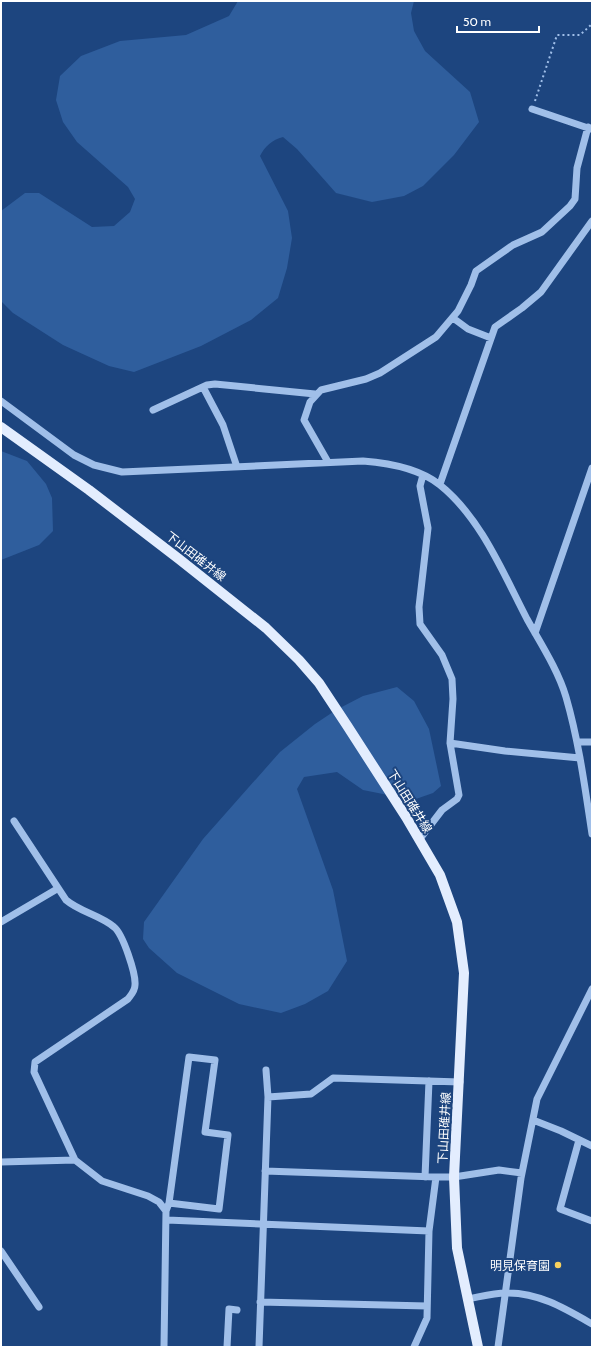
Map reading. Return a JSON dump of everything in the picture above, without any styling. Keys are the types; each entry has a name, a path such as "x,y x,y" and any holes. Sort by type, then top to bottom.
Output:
{"main road":[{"name":"下山田碓井線","path":"1,428 89,490 178,559 266,628 299,660 319,683 348,726 419,840 442,881 457,922 462,946 464,974 460,1082 454,1177 457,1248 478,1347"}],"street":[{"path":"328,462 304,420 310,402 315,394 327,387 366,379 380,373 436,337 453,318 471,285 476,271 513,245 542,232 570,206 575,199 577,168 590,128 532,109"},
{"path":"440,484 495,327 522,308 541,292 592,221"},
{"path":"453,318 468,329 491,338"},
{"path":"153,410 203,387 215,384 315,394"},
{"path":"203,387 223,425 237,467"},
{"path":"1,401 74,455 94,465 122,472 328,462 381,462 423,475 440,484 461,506 479,529 535,633 566,695 578,742 592,834"},
{"path":"535,633 592,468"},
{"path":"419,840 442,810 457,799 459,795 450,743 453,700 452,678 442,655 420,624 419,607 428,528 420,486 423,475"},
{"path":"578,742 592,742"},
{"path":"450,743 580,758"},
{"path":"14,821 57,889 66,900 76,909 116,928 122,938 135,985 133,992 128,999 35,1062 34,1072 75,1160 102,1181 148,1196 159,1202 166,1211"},
{"path":"1,922 57,889"},
{"path":"498,1347 507,1293 522,1173 537,1100 592,988"},
{"path":"164,1347 166,1211 169,1203 188,1057 215,1060 205,1132 228,1135 219,1209 169,1203"},
{"path":"258,1347 268,1097 266,1070"},
{"path":"268,1097 311,1094 332,1078 460,1082"},
{"path":"426,1177 429,1081"},
{"path":"533,1120 561,1131 592,1146"},
{"path":"579,1140 560,1209 592,1221"},
{"path":"1,1162 75,1160"},
{"path":"265,1171 426,1177 454,1177 499,1170 522,1173"},
{"path":"414,1347 426,1318 429,1231 436,1177"},
{"path":"167,1220 429,1231"},
{"path":"1,1251 39,1307"},
{"path":"467,1299 507,1293 538,1297 559,1305 592,1324"},
{"path":"260,1302 427,1306"},
{"path":"227,1347 229,1309 237,1310"}],"path":[{"path":"532,109 557,35 580,35 592,24"}],"shaded area":[{"path":"238,1 414,1 411,13 414,31 425,51 470,92 479,122 454,155 423,186 404,196 372,202 336,193 297,149 283,137 275,140 264,149 260,156 288,211 292,238 287,268 278,298 251,320 201,346 134,372 109,366 63,345 13,313 1,301 1,211 25,193 39,193 92,227 114,226 130,212 135,199 128,187 77,142 63,122 56,100 60,76 81,56 120,41 186,35 229,16"},
{"path":"1,451 27,461 46,484 52,498 53,531 39,545 1,560"},
{"path":"397,687 414,701 429,729 441,786 433,793 413,800 363,790 337,772 304,777 297,789 333,890 347,961 328,991 305,1004 281,1013 239,1004 177,973 149,948 143,939 144,922 203,839 280,752 315,724 336,710 363,696"}],"place":[{"name":"明見保育園","path":"558,1265"}]}
